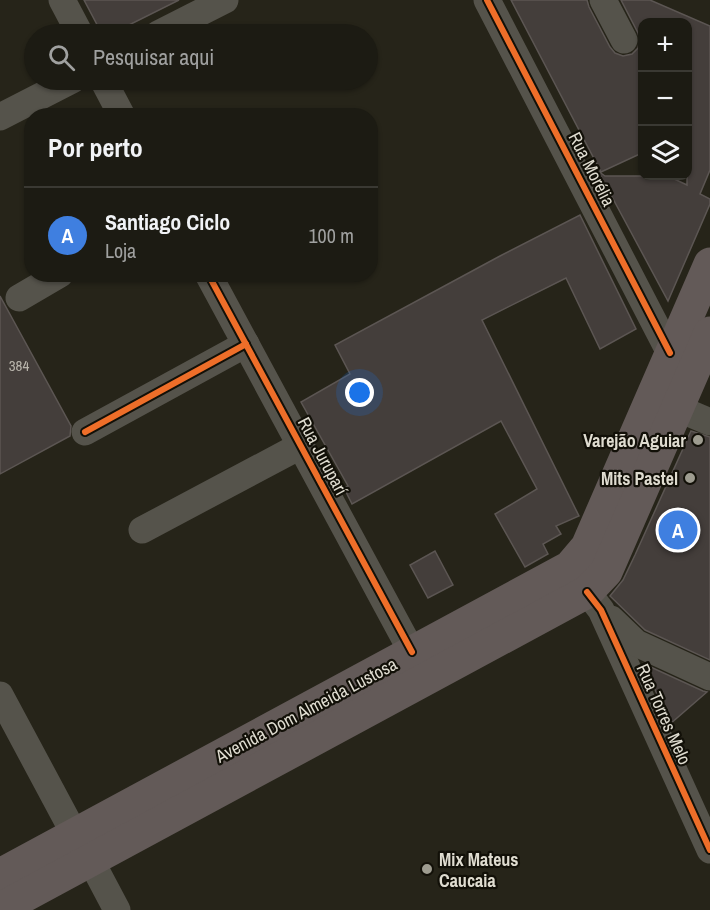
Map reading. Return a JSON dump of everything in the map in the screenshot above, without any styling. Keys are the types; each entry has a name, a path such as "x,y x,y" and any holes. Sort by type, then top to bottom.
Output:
{"main road":[{"name":"Avenida Dom Almeida Lustosa","path":"3,891 83,847 412,652 570,567 587,547 670,353 703,300 710,264"},
{"name":"Avenida Dom Almeida Lustosa","path":"83,847 594,601 710,333"}],"street":[{"path":"62,0 75,24"},
{"path":"178,24 225,0"},
{"name":"Rua Morélia","path":"487,0 670,353"},
{"path":"603,0 624,40"},
{"path":"0,117 53,90"},
{"path":"108,90 118,108"},
{"path":"19,298 46,282"},
{"name":"Rua Juruparí","path":"212,282 412,652"},
{"path":"86,432 246,344"},
{"path":"677,408 710,422"},
{"path":"142,530 300,446"},
{"path":"594,601 636,643 710,677"},
{"name":"Rua Torres Melo","path":"594,601 710,850"},
{"path":"0,695 117,910"}],"building":[{"path":"84,0 179,0 131,24 97,24"},
{"path":"511,0 587,0 615,53 623,56 632,54 638,48 638,155 601,172"},
{"path":"621,0 650,0 692,18 638,18 638,33"},
{"path":"692,18 710,26 710,170 700,194 710,199 710,204 668,301 598,171 605,176 638,176 638,180 676,180 687,185 687,180 692,180"},
{"path":"580,215 636,329 600,349 566,278 482,320 579,516 556,526 561,534 543,544 548,554 525,567 495,514 537,489 501,421 352,504 344,488 348,486 301,402 350,374 335,345"},
{"path":"0,296 71,426 70,436 0,474"},
{"path":"691,431 710,437 710,660 645,630 610,596 623,580"},
{"path":"435,551 453,585 428,598 410,565"},
{"path":"644,664 703,691 707,692 670,724"}],"cycle path":[{"path":"487,0 670,353"},
{"path":"212,282 412,652"},
{"path":"85,432 246,344"},
{"path":"587,592 601,610 710,850"}],"place":[{"name":"Varejão Aguiar","path":"698,440"},
{"name":"Mits Pastel","path":"690,478"},
{"name":"Santiago Ciclo","path":"678,530"},
{"name":"Mix Mateus Caucaia","path":"427,869"}]}
